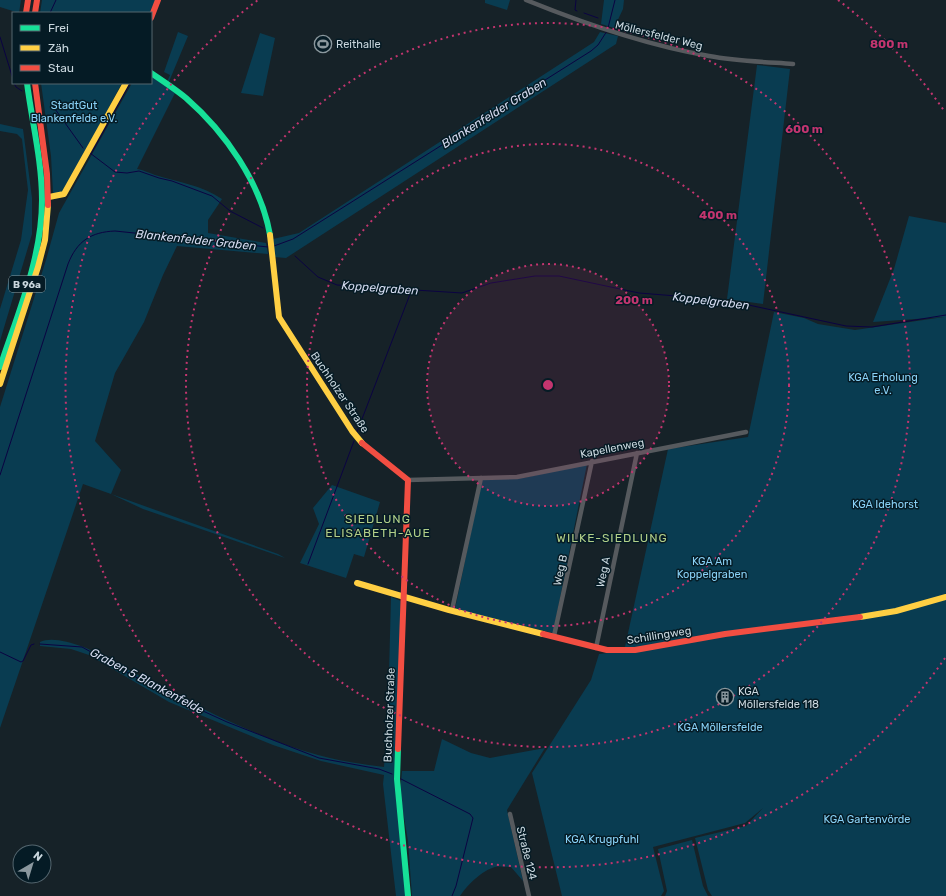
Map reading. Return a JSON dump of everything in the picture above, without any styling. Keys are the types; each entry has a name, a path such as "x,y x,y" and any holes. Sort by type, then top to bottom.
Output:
{"street":[{"path":"26,12 28,0"},
{"path":"35,12 37,0"},
{"path":"152,15 158,0"},
{"name":"Möllersfelder Weg","path":"526,0 613,33 709,56 793,64"},
{"name":"Buchholzer Straße","path":"152,75 193,104 224,140 248,174 267,220 279,317 352,431 362,443 408,480 397,779 408,896"},
{"name":"B 96a","path":"0,367 32,266 39,239 42,215 39,169 27,84"},
{"name":"B 96a","path":"0,384 41,255 46,231 49,197 45,152 35,84"},
{"path":"49,197 55,198 64,194 125,84"},
{"name":"Kapellenweg","path":"408,480 517,477 592,461 746,432"},
{"name":"Weg A","path":"596,648 637,453"},
{"name":"Weg B","path":"554,636 592,461"},
{"path":"452,610 481,478"},
{"name":"Schillingweg","path":"356,583 403,597 607,650 635,650 725,634 861,617 896,611 946,597"},
{"name":"Straße 124","path":"510,814 529,896"}],"green space":[{"path":"0,0 21,0 19,12 0,7"},
{"path":"42,0 157,0 151,12 40,12"},
{"path":"485,0 510,0 507,10 485,3"},
{"path":"604,0 624,0 623,9 614,28 601,24"},
{"path":"178,32 188,36 168,84 167,82 170,75 164,72"},
{"path":"600,32 618,36 616,44 286,258 274,257 273,239 299,233 594,42"},
{"path":"260,33 275,38 263,96 241,93"},
{"path":"757,65 790,69 763,304 727,299"},
{"path":"152,77 175,93 137,169 198,187 222,199 208,220 208,233 266,243 268,254 177,246 163,275 144,322 115,373 95,441 121,470 111,494 83,484 0,728 0,407 46,260 59,213 131,84 152,84"},
{"name":"StadtGut Blankenfelde e.V.","path":"41,84 121,84 63,193 53,194 51,156"},
{"path":"0,124 23,129 32,198 32,234 0,341 0,309 21,240 28,190 22,139 17,134 0,131"},
{"path":"909,216 946,223 946,896 712,896 708,890 695,838 746,826 763,808 745,823 653,847 664,891 661,896 562,896 532,773 591,680 599,654 634,650 625,647 668,449 748,437 774,312 804,318 818,324 855,330 944,317 873,322 894,269"},
{"path":"587,464 553,633 455,609 482,479 523,478"},
{"path":"332,485 380,502 364,557 354,554 346,578 300,563 319,524 313,508"},
{"path":"111,494 278,554 285,558 143,509"},
{"path":"391,597 401,601 395,778 406,896 396,896 383,784 384,775 321,761 273,745 169,702 89,655 71,649 40,646 40,642 47,640 65,641 75,644 102,655 211,713 264,736 318,755 384,767 388,711"},
{"path":"442,739 471,753 490,758 545,748 507,810 523,881 511,867 497,867 485,871 467,887 460,896 412,896 408,841 400,794 402,771 434,771"},
{"path":"692,840 703,886 708,896 665,896 667,891 658,849"}],"waterway":[{"path":"50,12 56,0"},
{"path":"576,0 575,10 577,11"},
{"name":"Blankenfelder Graben","path":"608,28 615,0"},
{"path":"584,13 598,18"},
{"name":"Blankenfelder Graben","path":"274,246 293,239 591,51 598,45 607,31"},
{"path":"0,37 12,76"},
{"path":"14,84 22,91"},
{"path":"91,154 129,84"},
{"path":"55,109 83,148"},
{"path":"90,153 115,172 127,173 139,171 172,181 212,196 230,211 263,228"},
{"name":"Blankenfelder Graben","path":"0,475 68,264 80,244 86,239 99,233 115,231 268,247"},
{"name":"Koppelgraben","path":"295,256 318,277 337,285 462,293 491,283 535,276 559,276 639,293 689,297 714,302 744,304 846,326 872,327 946,315"},
{"path":"357,432 412,289"},
{"path":"308,564 354,441"},
{"name":"Graben 5 Blankenfelde","path":"0,652 21,662 23,661 31,645 34,644"},
{"name":"Graben 5 Blankenfelde","path":"40,644 82,647 170,696 227,722 319,758 379,769 392,774"},
{"path":"401,779 470,814 473,818 456,886 452,896"}],"traffic: fast":[{"path":"152,74 186,98 214,126 227,143 250,178 259,196 270,235"},
{"path":"0,367 28,285 38,243 41,222 42,185 27,84"},
{"path":"398,749 397,779 408,896"}],"traffic: slow":[{"path":"49,197 64,194 125,84"},
{"path":"0,384 38,267 45,240 48,205"},
{"path":"270,235 279,317 352,431 362,443"},
{"path":"357,583 449,610 543,634"},
{"path":"860,617 896,611 946,597"}],"traffic: jam":[{"path":"26,12 28,0"},
{"path":"35,12 37,0"},
{"path":"152,15 158,0"},
{"path":"35,84 47,174 48,205"},
{"path":"362,443 408,480 398,749"},
{"path":"543,634 607,650 635,650 725,634 860,617"}],"place":[{"name":"Reithalle","path":"323,44"},
{"name":"KGA Möllersfelde 118","path":"725,697"}],"district":[{"name":"SIEDLUNG ELISABETH-AUE","path":"378,526"},
{"name":"WILKE-SIEDLUNG","path":"612,538"}],"park label":[{"name":"KGA Erholung e.V.","path":"883,383"},
{"name":"KGA Idehorst","path":"885,504"},
{"name":"KGA Am Koppelgraben","path":"712,567"},
{"name":"KGA Möllersfelde","path":"720,727"},
{"name":"KGA Gartenvörde","path":"867,819"},
{"name":"KGA Krugpfuhl","path":"602,839"}]}
